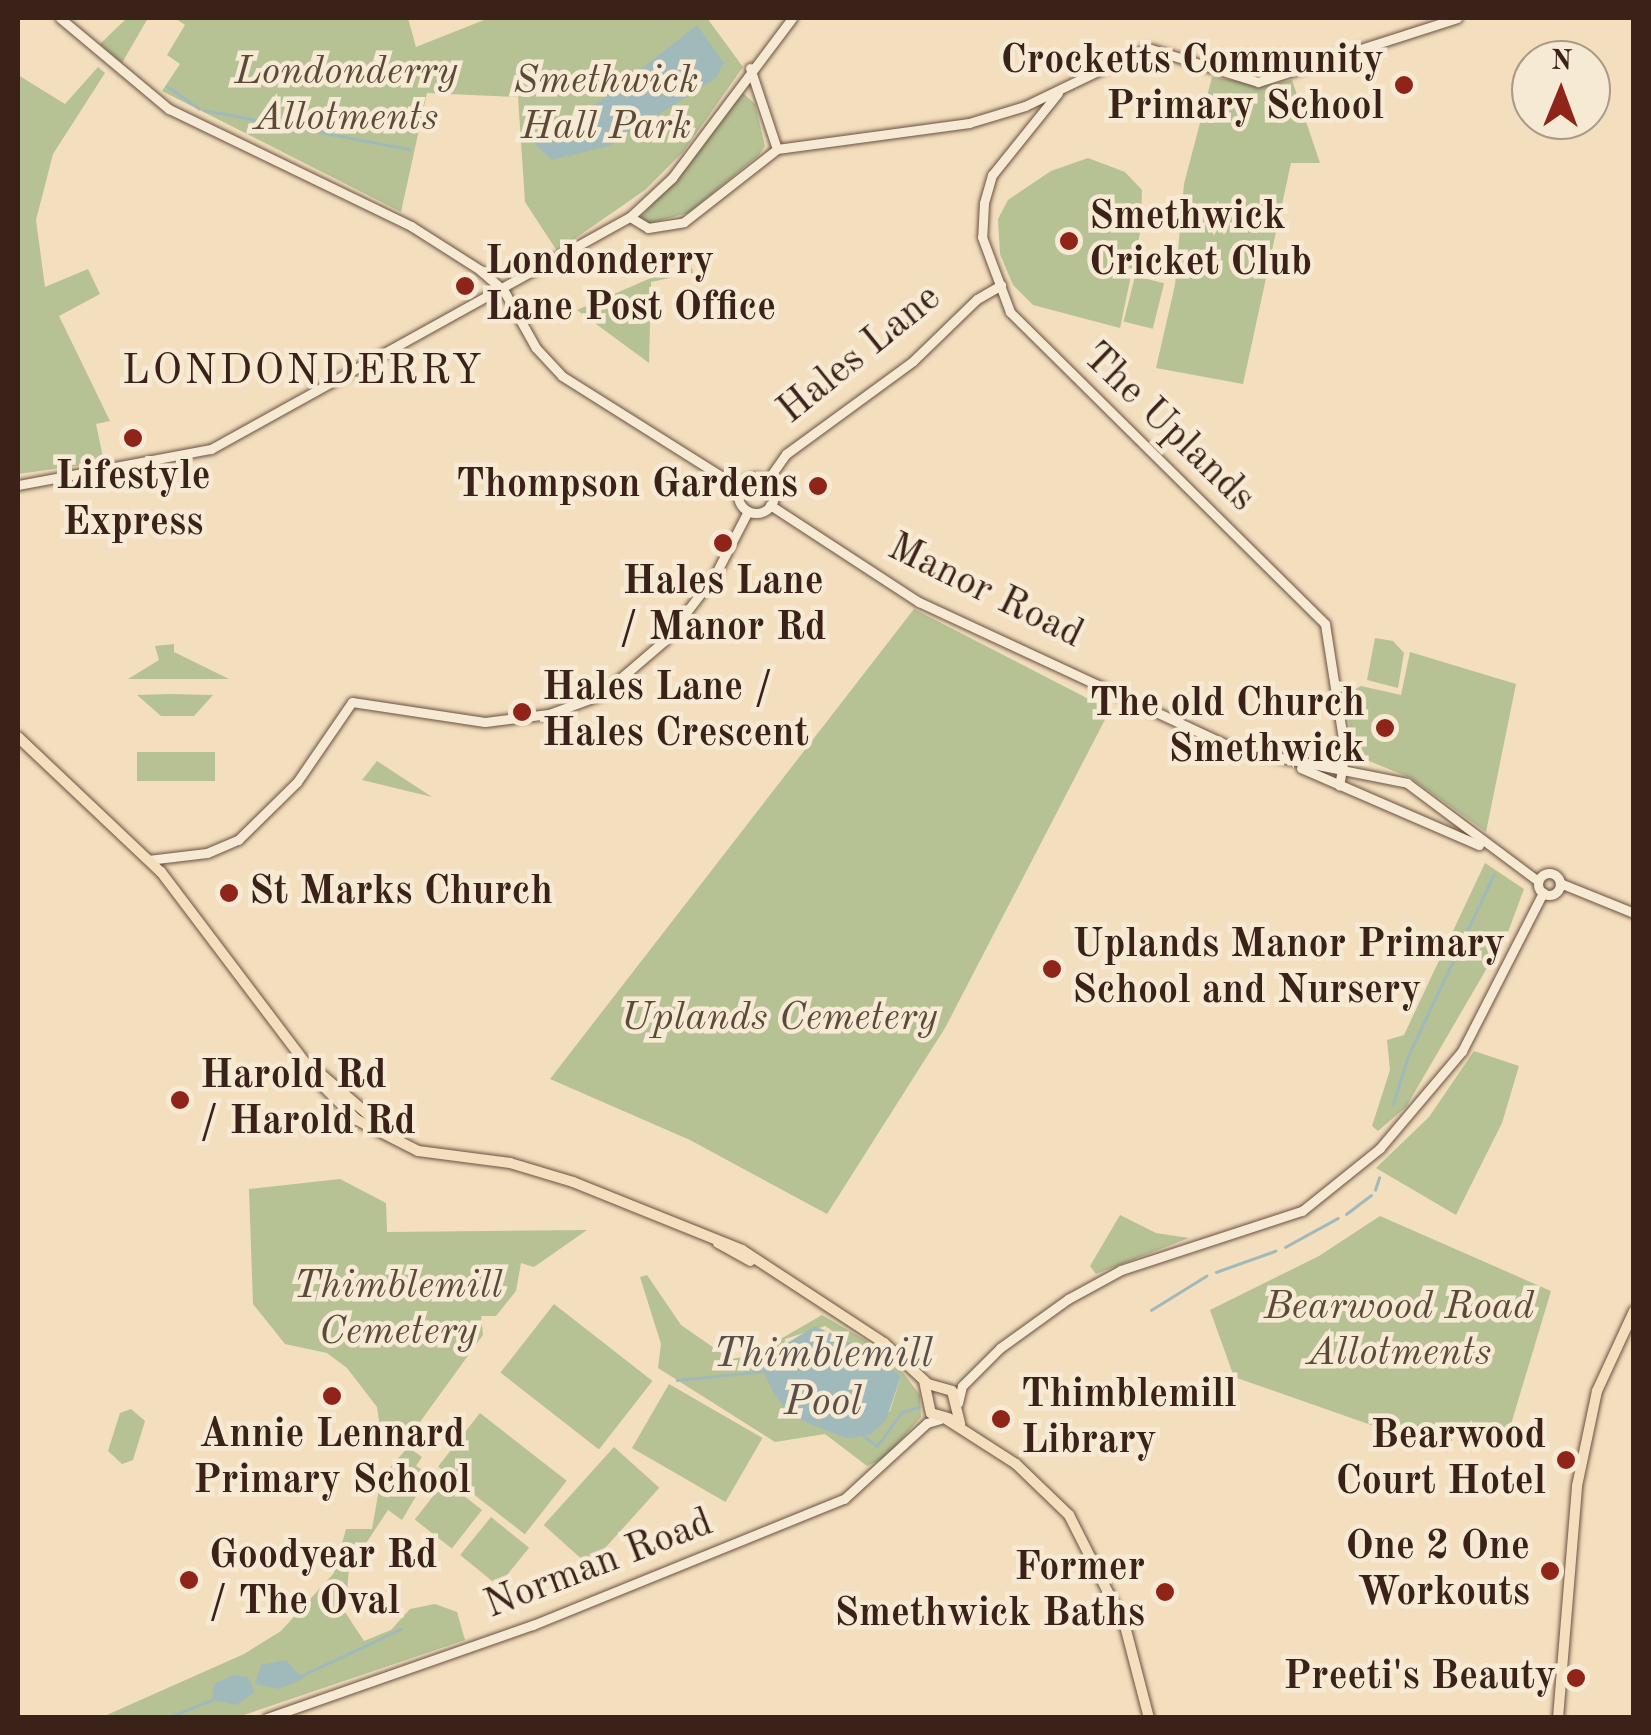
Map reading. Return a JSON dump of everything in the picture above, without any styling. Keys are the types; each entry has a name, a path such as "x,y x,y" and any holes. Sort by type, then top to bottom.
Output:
{"main road":[{"path":"18,737 161,872 303,1056 360,1114 432,1152 510,1163 573,1182 717,1242 884,1342 924,1380 946,1389 958,1406 960,1424"},
{"path":"1558,1718 1576,1486 1598,1391 1634,1311"},
{"path":"924,1380 929,1404 943,1419 960,1424 1016,1464 1069,1516 1126,1626 1149,1718"},
{"path":"929,1404 946,1389"},
{"path":"943,1419 958,1406"}],"street":[{"path":"60,18 169,109 411,226 504,291 536,348 562,376 740,488"},
{"path":"18,485 211,449 504,291 630,217 672,178 750,68 792,18"},
{"path":"630,217 648,228 684,222 777,149 950,127 1025,106 1135,53 1165,53 1220,75 1258,82 1457,18"},
{"path":"750,68 777,149"},
{"path":"739,84 757,98"},
{"name":"The Uplands","path":"1060,91 992,175 984,203 982,237 1001,285 1029,337 1325,624 1344,769"},
{"path":"1025,106 1028,128"},
{"name":"Hales Lane","path":"767,482 786,454 914,361 977,299 1001,285"},
{"path":"148,860 224,848 267,818 352,702 498,722 573,708 601,695 664,640 714,575 748,511 770,505 767,482 752,478 740,488 738,498 748,511"},
{"name":"Manor Road","path":"770,505 919,602 1128,693 1236,749 1291,764"},
{"path":"946,1389 962,1386 1035,1320 1100,1281 1268,1227 1337,1185 1435,1090 1481,1018 1543,893 1538,881 1490,850 1407,783 1344,769 1291,764"},
{"path":"1291,764 1490,850"},
{"path":"1339,784 1344,769"},
{"path":"161,872 181,856"},
{"path":"1538,881 1548,873 1560,883 1634,912"},
{"path":"1543,893 1556,892 1560,883"},
{"path":"958,1406 962,1386"},
{"path":"927,1423 929,1404"},
{"name":"Norman Road","path":"268,1718 533,1625 844,1500 927,1423 943,1419"}],"green space":[{"path":"127,18 148,18 122,63 100,44"},
{"path":"175,18 408,18 416,47 489,18 707,18 743,67 683,152 645,190 557,251 525,202 518,97 427,93 401,212 162,91 180,64 167,55 185,25"},
{"path":"98,67 105,73 53,154 36,220 45,287 88,269 100,294 59,316 110,421 96,424 104,462 18,474 18,75 65,104"},
{"path":"1212,77 1263,85 1292,80 1320,163 1291,163 1243,384 1156,368 1175,285 1184,184"},
{"path":"743,93 755,104 765,146 759,155 688,213 643,225 642,216"},
{"name":"Smethwick Cricket Club","path":"1088,158 1125,172 1142,190 1141,228 1120,328 1033,305 1013,285 1000,254 998,219 1008,200 1051,171"},
{"path":"692,268 693,273 651,282 649,363 577,310 651,278"},
{"path":"1135,276 1164,283 1153,329 1124,322"},
{"name":"Uplands Cemetery","path":"914,609 1110,710 945,1028 827,1214 690,1140 550,1079"},
{"path":"1375,638 1393,641 1404,653 1398,688 1367,680"},
{"path":"174,644 174,652 229,679 128,679 159,660 155,646"},
{"path":"1410,652 1516,684 1486,832 1411,778 1354,755 1345,695 1361,686 1401,695"},
{"path":"137,695 213,695 194,716 161,716"},
{"path":"137,752 215,752 215,781 137,781"},
{"path":"377,761 432,797 362,780"},
{"path":"1485,863 1524,889 1508,932 1406,1107 1378,1131 1372,1126 1390,1070 1387,1040 1404,1035"},
{"path":"1474,1051 1519,1066 1502,1123 1456,1215 1376,1168 1429,1117"},
{"name":"Thimblemill Cemetery","path":"340,1179 386,1203 387,1232 587,1230 534,1267 521,1263 516,1291 496,1316 481,1316 483,1335 404,1444 380,1427 377,1407 347,1368 327,1353 285,1344 253,1304 249,1189"},
{"path":"1120,1215 1156,1233 1189,1238 1096,1274 1090,1266"},
{"name":"Bearwood Road Allotments","path":"1380,1216 1551,1291 1506,1441 1457,1424 1448,1452 1234,1377 1210,1310 1319,1256"},
{"path":"647,1275 681,1325 730,1359 751,1356 822,1315 872,1344 904,1374 920,1395 921,1417 885,1458 867,1466 825,1434 775,1442 658,1368 661,1344 640,1277","holes":["825,1326 901,1376 890,1411 848,1439 788,1413 781,1402 785,1339"]},
{"path":"554,1304 653,1381 599,1450 500,1373"},
{"path":"669,1384 763,1438 726,1502 632,1448"},
{"path":"131,1409 145,1421 133,1460 122,1464 108,1451 120,1413"},
{"path":"480,1413 567,1481 525,1534 438,1467"},
{"path":"408,1447 422,1457 416,1466 429,1474 402,1520 388,1510 349,1569 345,1612 364,1641 391,1630 410,1609 435,1604 457,1612 465,1640 238,1717 100,1718 244,1654 281,1631 334,1573 346,1529 372,1529 381,1478"},
{"path":"614,1447 659,1488 589,1566 544,1525"},
{"path":"445,1481 482,1510 452,1549 415,1520"},
{"path":"491,1517 529,1548 498,1586 460,1555"}],"water":[{"path":"697,25 724,63 716,78 609,146 552,160 534,143 531,134 596,104"},
{"name":"Thimblemill Pool","path":"815,1326 867,1350 901,1376 886,1420 871,1434 848,1439 808,1423 788,1413 773,1392 761,1366 766,1356"},
{"path":"286,1660 303,1679 279,1689 255,1684 261,1665"},
{"path":"233,1675 248,1677 255,1692 236,1705 212,1700 214,1684"}],"waterway":[{"path":"167,86 199,108"},
{"path":"204,110 409,149"},
{"path":"1393,1104 1408,1056 1494,874"},
{"path":"1375,1190 1379,1178"},
{"path":"1346,1214 1371,1195"},
{"path":"1285,1247 1338,1218"},
{"path":"1216,1272 1275,1251"},
{"path":"1151,1310 1206,1276"},
{"path":"677,1380 765,1371"},
{"path":"864,1436 877,1446 902,1412 918,1407"},
{"path":"301,1676 401,1629"},
{"path":"167,1718 212,1700"}],"place":[{"name":"Crocketts Community Primary School","path":"1404,85"},
{"name":"Smethwick Cricket Club","path":"1069,241"},
{"name":"Londonderry Lane Post Office","path":"465,286"},
{"name":"Lifestyle Express","path":"133,438"},
{"name":"Thompson Gardens","path":"818,486"},
{"name":"Hales Lane / Manor Rd","path":"723,543"},
{"name":"Hales Lane / Hales Crescent","path":"522,712"},
{"name":"The old Church Smethwick","path":"1385,728"},
{"name":"St Marks Church","path":"229,893"},
{"name":"Uplands Manor Primary School and Nursery","path":"1052,969"},
{"name":"Harold Rd / Harold Rd","path":"180,1100"},
{"name":"Annie Lennard Primary School","path":"332,1396"},
{"name":"Thimblemill Library","path":"1001,1419"},
{"name":"Bearwood Court Hotel","path":"1566,1460"},
{"name":"One 2 One Workouts","path":"1550,1571"},
{"name":"Goodyear Rd / The Oval","path":"189,1580"},
{"name":"Former Smethwick Baths","path":"1165,1592"},
{"name":"Preeti's Beauty","path":"1576,1678"}],"district":[{"name":"LONDONDERRY","path":"303,372"}],"park label":[{"name":"Londonderry Allotments","path":"346,96"},
{"name":"Smethwick Hall Park","path":"606,105"}]}
